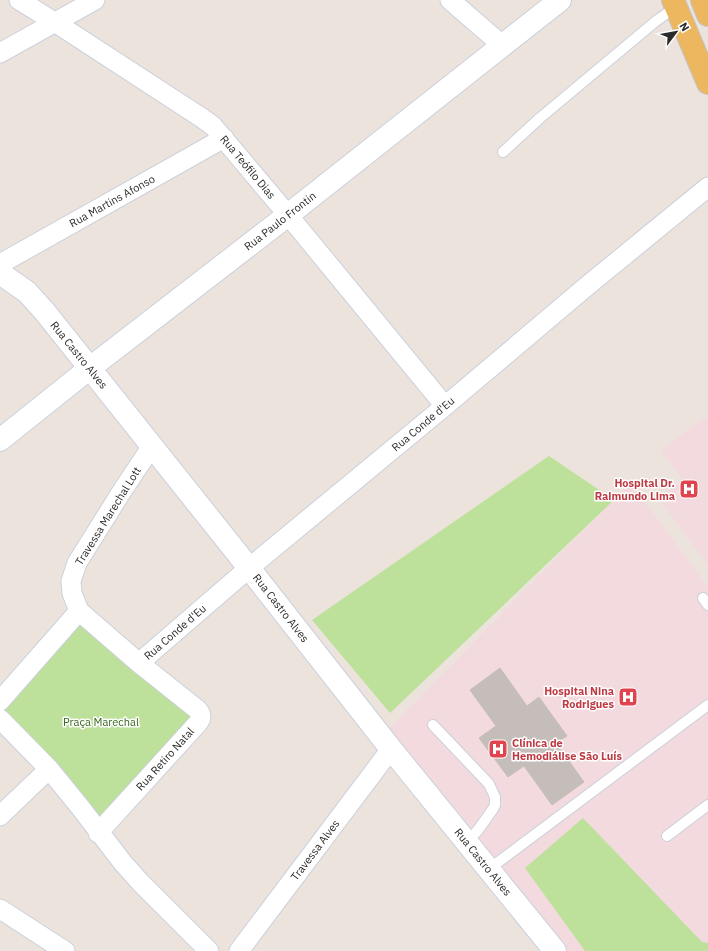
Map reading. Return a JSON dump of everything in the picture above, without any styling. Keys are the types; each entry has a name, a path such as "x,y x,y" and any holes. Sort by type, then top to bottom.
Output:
{"main road":[{"path":"702,0 708,15"},
{"path":"674,4 708,82"}],"street":[{"name":"Rua Teófilo Dias","path":"19,0 56,22 213,126 445,406"},
{"path":"0,53 95,0"},
{"path":"450,0 502,45"},
{"name":"Rua Paulo Frontin","path":"0,440 560,0"},
{"name":"Rua Martins Afonso","path":"0,264 224,138"},
{"name":"Rua Conde d'Eu","path":"139,663 249,568 708,187"},
{"name":"Rua Castro Alves","path":"0,273 27,292 45,312 391,749 555,951"},
{"name":"Travessa Marechal Lott","path":"79,611 72,593 71,581 77,563 152,446"},
{"path":"0,701 79,611"},
{"name":"Rua Retiro Natal","path":"79,611 201,714 201,718 193,729 98,833"},
{"path":"0,720 49,769 80,807 98,833 140,882 209,951"},
{"name":"Travessa Alves","path":"239,951 391,749"},
{"path":"0,816 49,769"},
{"path":"0,909 65,951"}],"lane":[{"path":"503,152 540,118 656,21 674,4"},
{"path":"489,869 708,706"},
{"path":"433,725 489,784 495,797 495,805 493,809 478,830 467,842"},
{"path":"667,836 708,805"}],"shaded area":[{"name":"Hospital Dr. Raimundo Lima","path":"705,417 708,422 708,565 658,498 683,480 661,450"},
{"name":"Hospital Nina Rodrigues","path":"631,483 708,587 708,951 567,951 491,853 389,728"}],"green space":[{"path":"549,456 614,500 390,713 312,620"},
{"name":"Praça Marechal","path":"82,619 196,716 101,823 0,710"},
{"path":"583,818 702,942 708,943 708,951 585,951 525,868"}],"building":[{"path":"500,668 527,706 539,697 567,736 556,743 584,782 552,805 524,766 508,777 479,738 496,726 470,690"}],"place":[{"name":"Hospital Dr. Raimundo Lima","path":"689,489"},
{"name":"Hospital Nina Rodrigues","path":"628,697"},
{"name":"Clínica de Hemodiálise São Luís","path":"498,749"}]}
